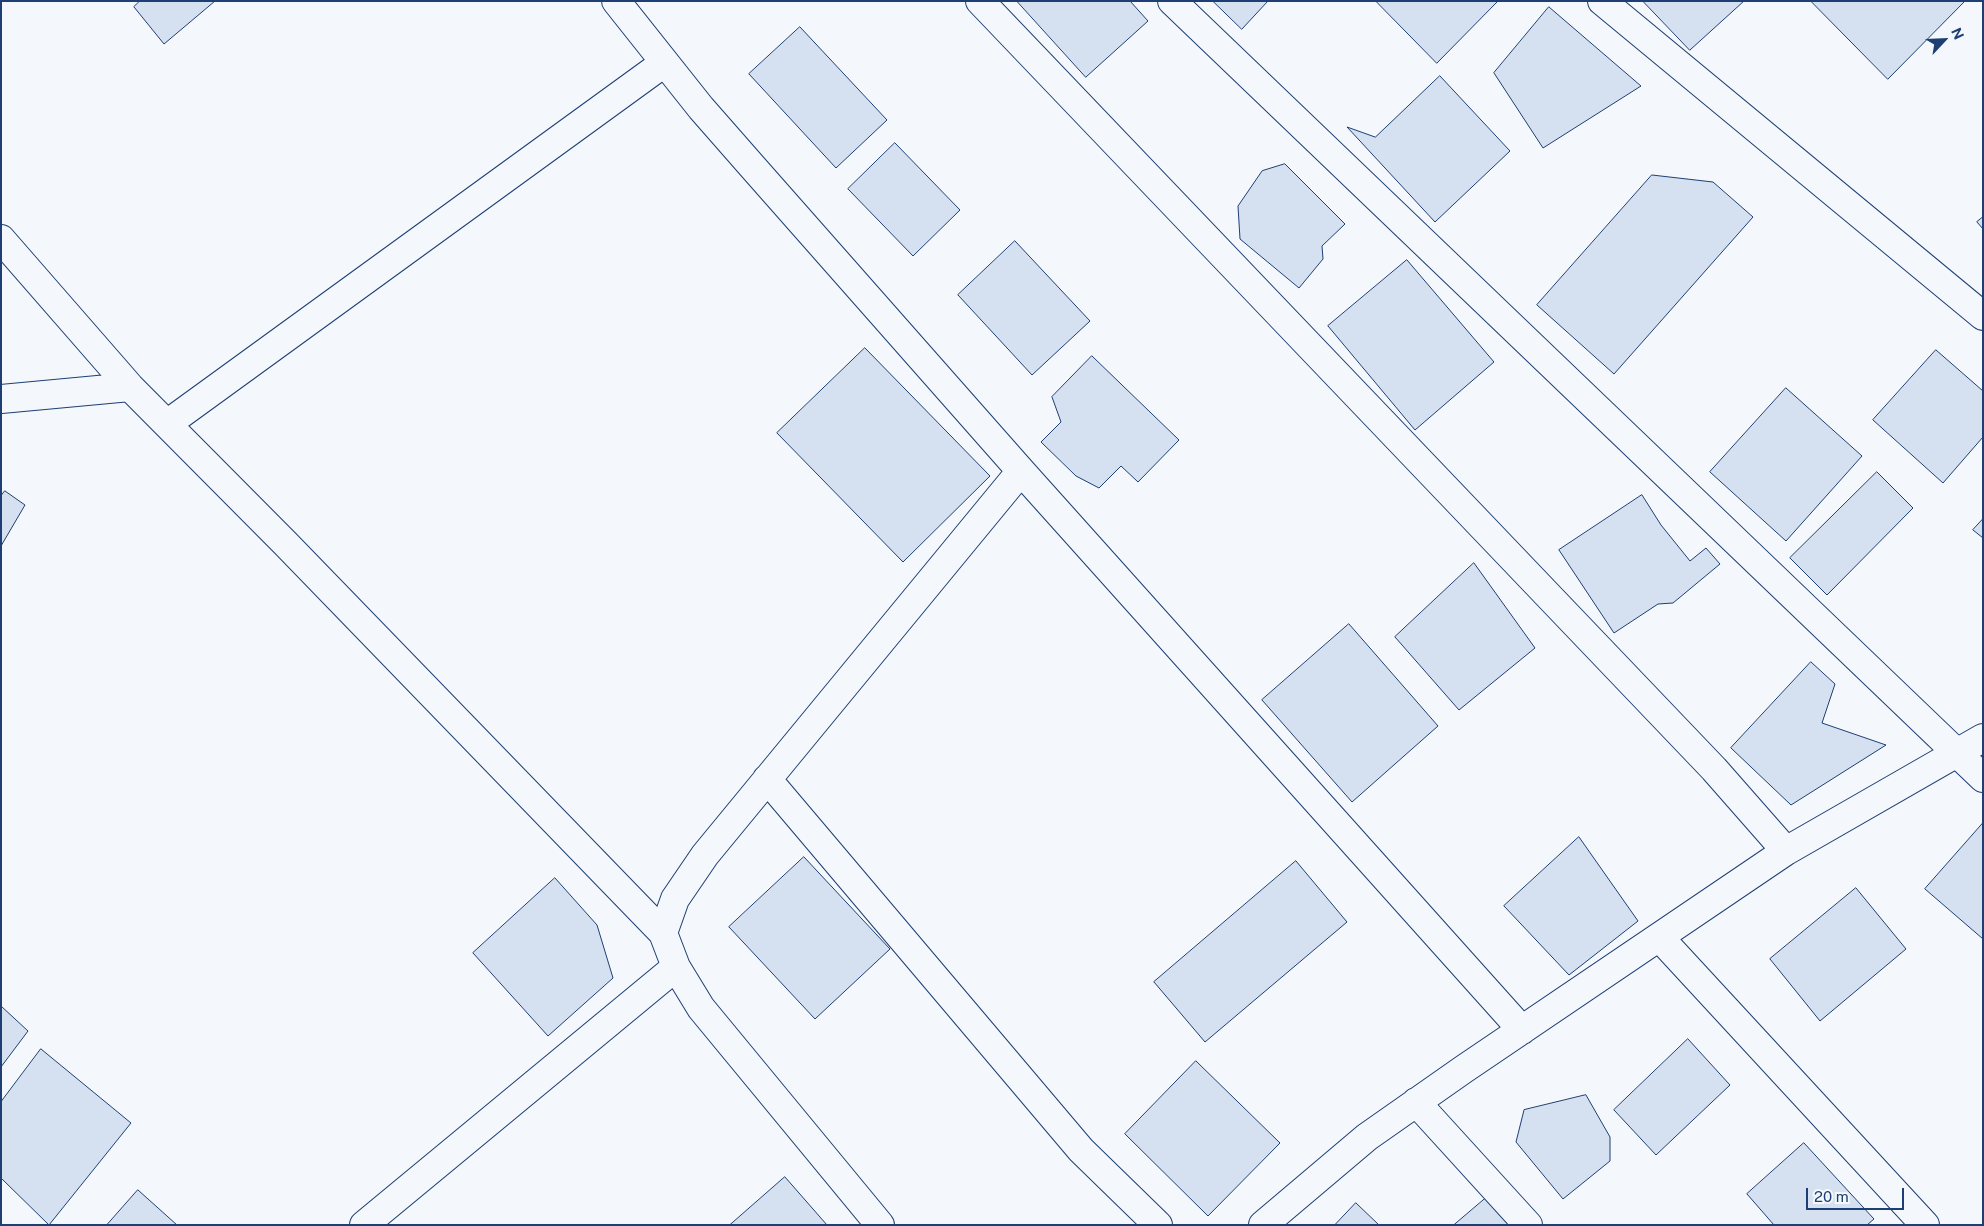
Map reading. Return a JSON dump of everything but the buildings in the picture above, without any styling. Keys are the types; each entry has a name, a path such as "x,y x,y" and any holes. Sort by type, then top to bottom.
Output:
{"street":[{"path":"616,1 664,63 732,144 1021,471 1522,1030"},
{"path":"980,1 1714,769 1786,851"},
{"path":"1172,1 1983,778"},
{"path":"1602,1 1983,316"},
{"path":"167,424 664,63"},
{"path":"1,239 130,388 663,933 676,967 688,989 716,1028 880,1225"},
{"path":"1,399 130,388"},
{"path":"663,933 668,914 682,887 704,855 1021,471"},
{"path":"1263,1225 1353,1148 1416,1102 1786,851 1983,738"},
{"path":"767,779 1081,1150 1158,1225"},
{"path":"1660,938 1925,1225"},
{"path":"364,1225 676,967"},
{"path":"1416,1102 1528,1225"}]}
